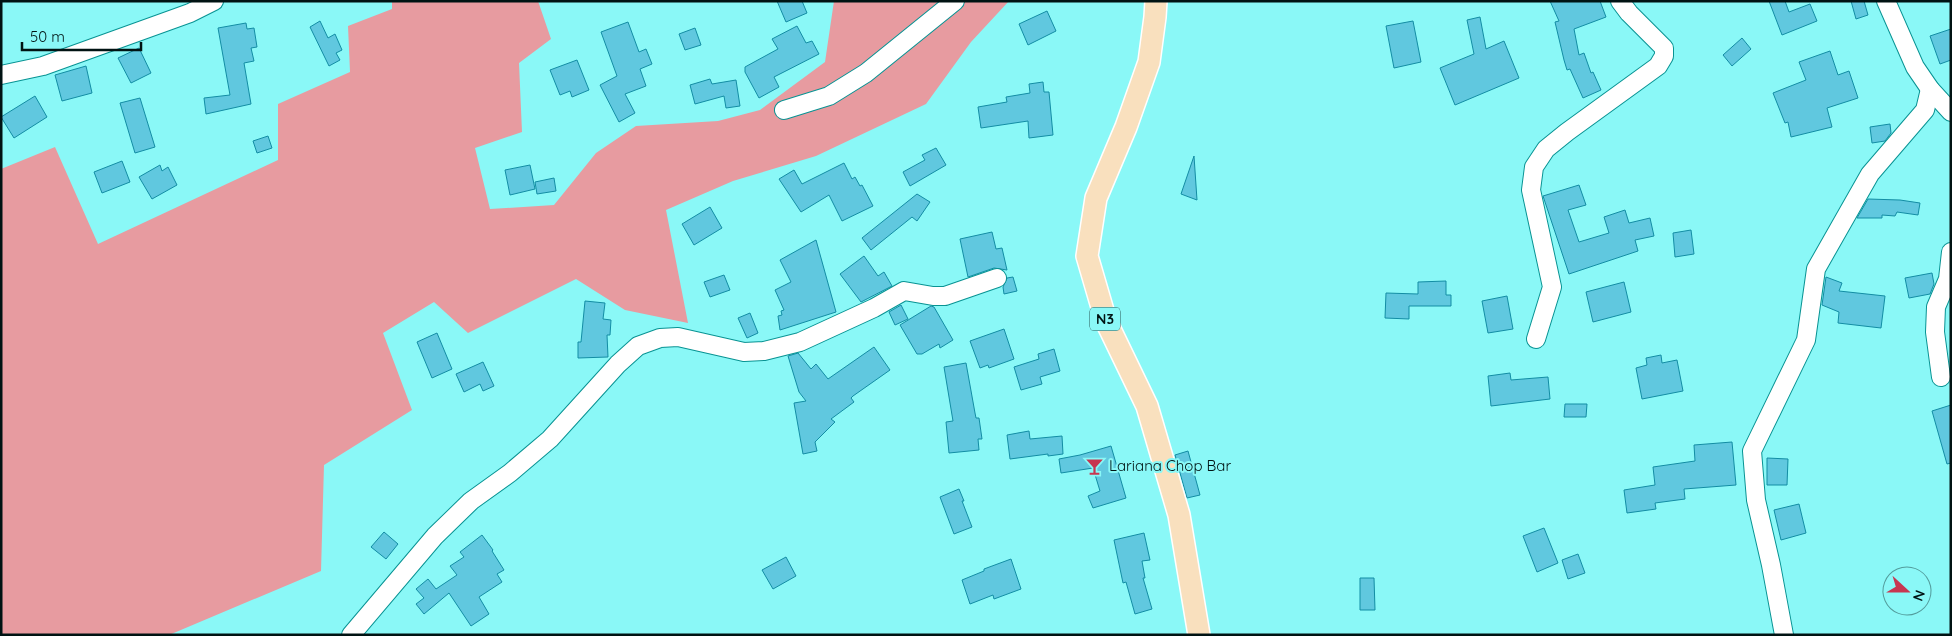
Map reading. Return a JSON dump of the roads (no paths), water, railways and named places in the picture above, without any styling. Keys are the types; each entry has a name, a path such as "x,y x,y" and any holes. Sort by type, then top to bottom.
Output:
{"main road":[{"name":"N3","path":"1156,1 1156,17 1149,62 1126,127 1096,198 1087,256 1106,320 1147,406 1180,515 1199,635"}],"street":[{"path":"1,75 43,66 190,13 214,1"},
{"path":"784,110 829,96 866,73 956,1"},
{"path":"1536,340 1552,287 1531,190 1534,167 1546,149 1566,132 1658,66 1664,56 1664,48 1629,13 1620,1"},
{"path":"1886,1 1915,67 1930,89 1951,112"},
{"path":"1784,635 1756,500 1752,452 1806,340 1816,269 1870,174 1925,110 1930,89"},
{"path":"1941,377 1935,332 1936,307 1948,279 1951,252"},
{"path":"351,635 435,536 471,501 510,473 550,439 618,364 638,346 660,338 678,338 744,352 764,351 800,342 874,308 904,291 945,296 997,278"}],"place":[{"name":"Lariana Chop Bar","path":"1095,466"}]}
